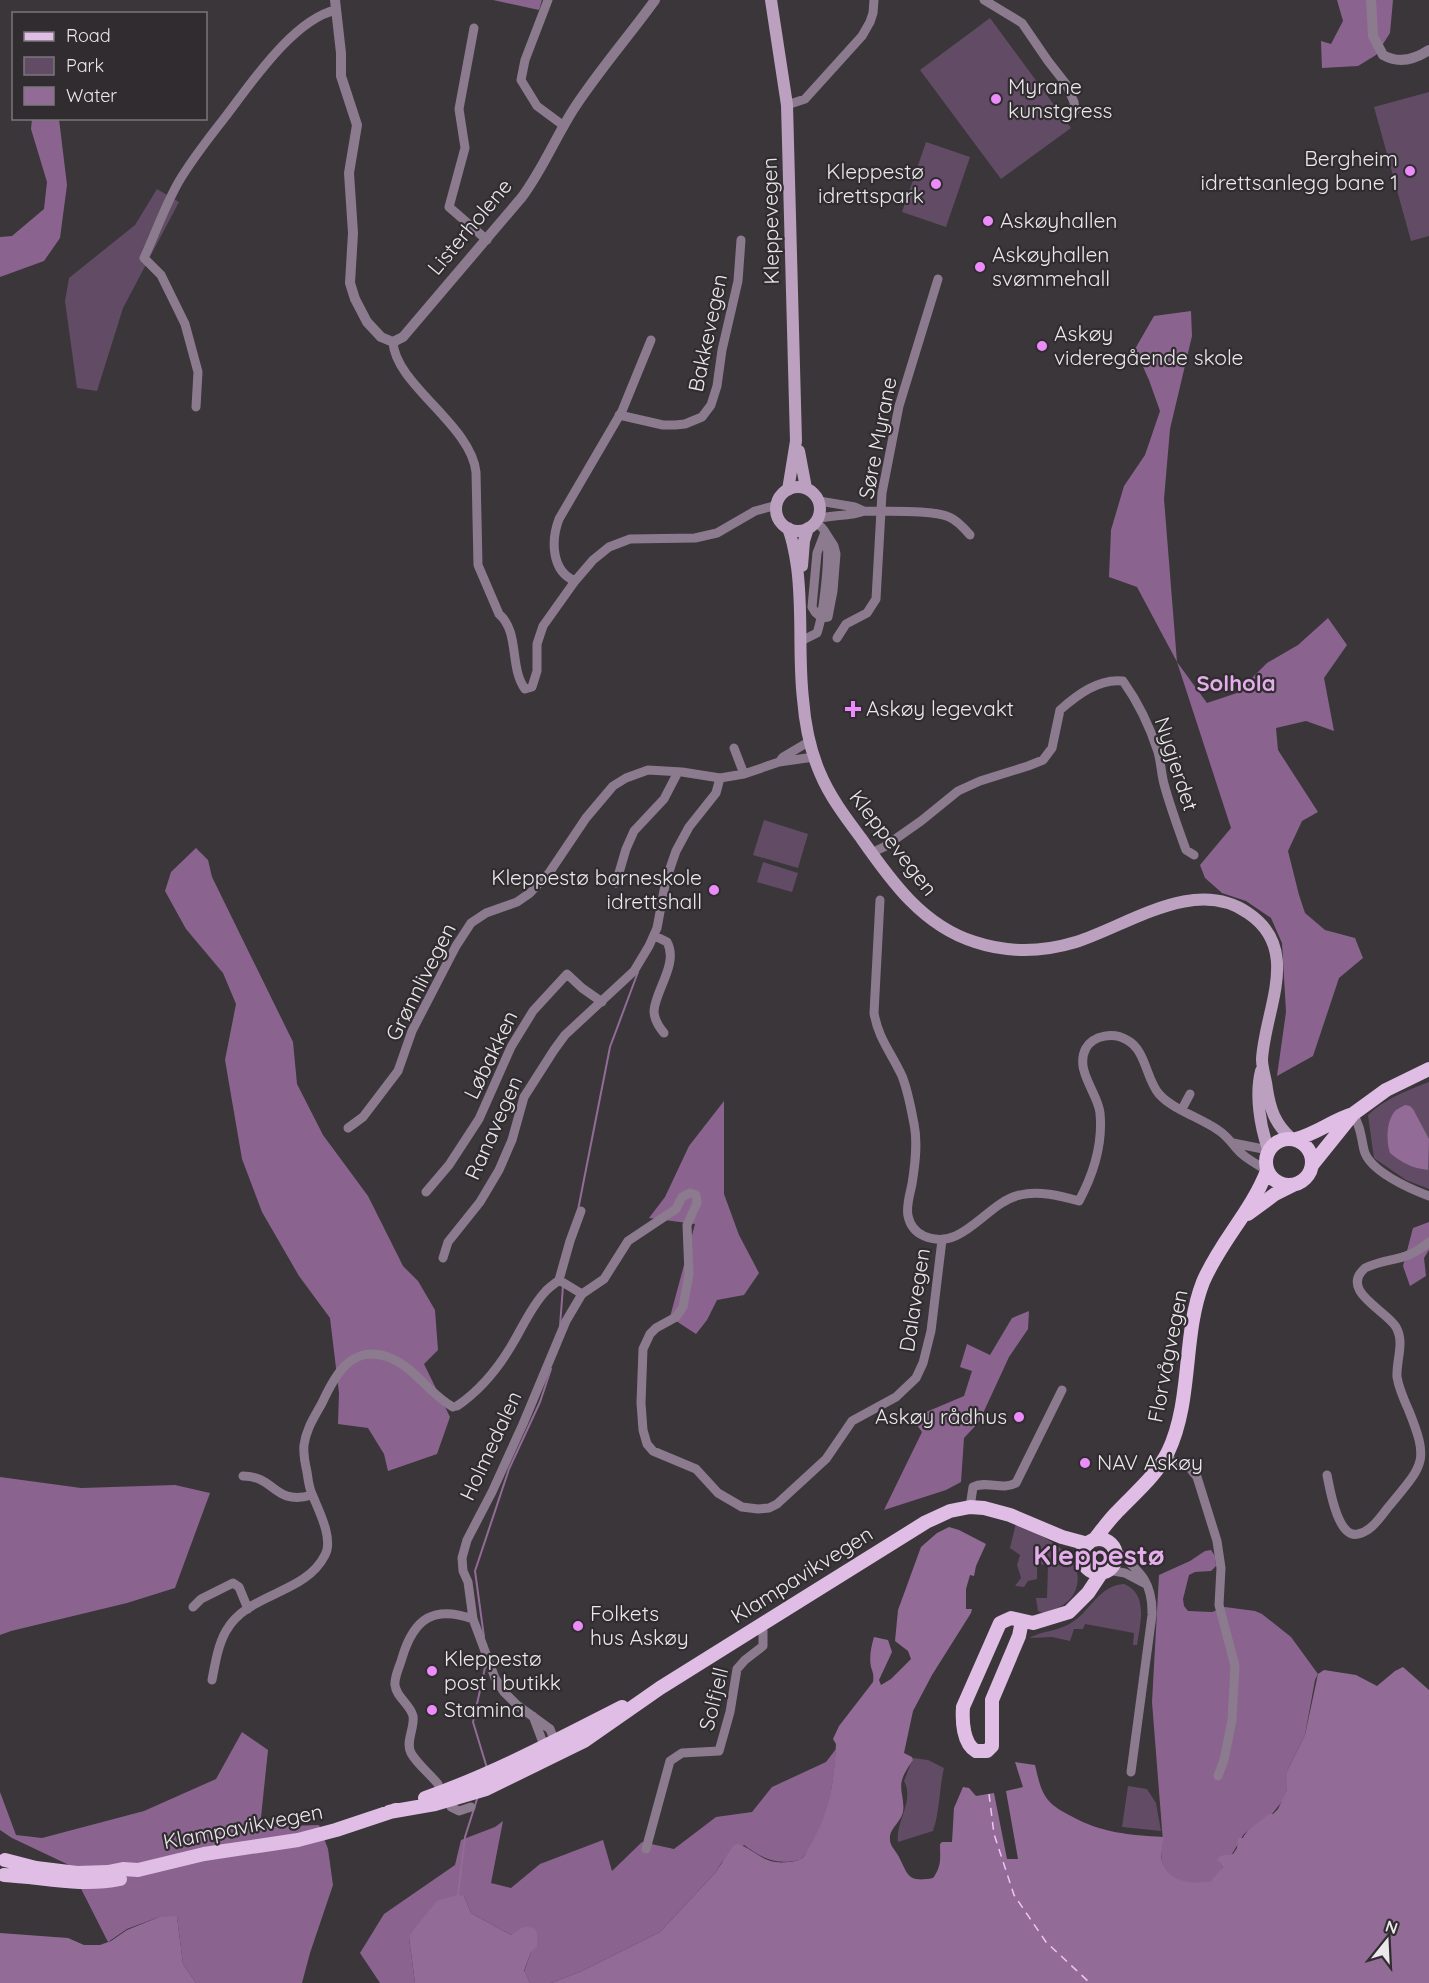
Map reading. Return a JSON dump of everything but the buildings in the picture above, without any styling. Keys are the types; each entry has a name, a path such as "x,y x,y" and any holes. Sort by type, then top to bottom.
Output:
{"main road":[{"name":"Kleppevegen","path":"771,0 787,105 796,441 806,488"},
{"name":"Kleppevegen","path":"788,490 796,441"},
{"path":"797,487 806,488 819,501 820,510 814,523 799,530 788,528 779,518 777,505 780,498 788,490 797,487"},
{"name":"Kleppevegen","path":"800,579 814,523"},
{"name":"Kleppevegen","path":"788,528 800,579 803,698 814,757 831,795 871,853 902,892 928,918 962,937 1000,948 1026,950 1052,947 1094,935 1175,903 1201,898 1233,904 1260,922 1268,932 1277,957 1277,983 1264,1047 1263,1067 1275,1119 1282,1130 1293,1139"},
{"name":"Kleppevegen","path":"1263,1067 1258,1083 1258,1097 1268,1150"},
{"path":"1353,1114 1343,1117 1310,1136 1279,1140 1268,1150 1265,1161 1267,1171 1278,1183 1293,1185 1306,1178 1312,1165 1353,1114 1386,1090 1429,1069"},
{"path":"1293,1139 1308,1148 1312,1165"},
{"name":"Florvågvegen","path":"1091,1542 1149,1479 1165,1458 1175,1436 1200,1291 1217,1255 1244,1218 1267,1171"},
{"name":"Florvågvegen","path":"1244,1218 1275,1194 1293,1185"},
{"name":"Florvågvegen","path":"1113,1547 1117,1525 1129,1500"},
{"name":"Klampavikvegen","path":"2,1877 94,1883 126,1877 138,1870 204,1854 298,1840 389,1812 435,1804 472,1794 502,1782 552,1748 660,1688 926,1522 950,1511 970,1507 1000,1511 1062,1537 1091,1542"},
{"name":"Klampavikvegen","path":"1031,1525 1073,1553 1085,1565"},
{"path":"1022,1621 1019,1636 992,1700 992,1746 987,1751 976,1751 967,1743 963,1719 964,1702 1000,1623 1011,1618 1033,1623 1069,1612 1081,1602 1115,1561 1113,1547 1104,1540 1091,1542 1082,1554 1086,1576 1078,1597 1061,1614"},
{"path":"1085,1565 1093,1572 1105,1571"},
{"path":"2,1877 6,1865 3,1856"},
{"name":"Klampavikvegen","path":"3,1856 36,1868 77,1873 138,1870"}],"street":[{"path":"548,0 525,60 521,80 537,106 564,126"},
{"name":"Listerholene","path":"393,342 403,337 487,240 533,182 593,80 655,0"},
{"path":"787,105 805,99 862,36 870,22 874,0"},
{"path":"984,0 1022,23 1066,84 1074,102 1075,111"},
{"path":"1371,0 1373,36 1383,55 1396,60 1406,60 1418,57 1429,50"},
{"path":"196,407 198,372 185,324 162,275 144,258 177,185 195,157 268,60 306,26 336,5"},
{"path":"336,5 341,76 357,125 348,172 353,223 350,283 355,299 367,322 381,337 393,342 394,354 457,433 474,461 478,565 499,614 510,630 518,676 525,689 532,687 536,679 537,644 543,626 575,581 602,552 616,543 630,539 700,537 717,533 762,508 777,505"},
{"path":"474,28 460,96 459,118 465,148 449,207 487,240"},
{"name":"Bakkevegen","path":"619,415 663,424 685,424 702,417 711,405 717,386 724,341 738,281 741,240"},
{"name":"Søre Myrane","path":"938,279 899,406 880,512 941,514 954,520 970,535"},
{"path":"575,581 563,573 557,562 555,531 559,519 619,415 651,340"},
{"path":"819,501 855,507 864,511 880,512 874,603 867,614 846,624 837,638"},
{"path":"822,618 828,616 831,607 836,554 825,532 814,523 827,516 864,511"},
{"path":"822,618 812,607 816,553 825,532"},
{"path":"801,641 817,633 822,618"},
{"name":"Nygjerdet","path":"871,853 884,847 921,821 958,791 980,781 1043,760 1052,748 1060,710 1083,693 1112,680 1123,681 1133,695 1150,731 1182,841 1186,850 1194,855"},
{"name":"Grønnlivegen","path":"779,762 783,757 810,741"},
{"path":"734,748 744,774"},
{"name":"Grønnlivegen","path":"348,1128 363,1117 398,1071 412,1031 456,946 471,923 486,913 517,902 530,893 549,873 586,818 613,786 640,772 655,770 720,778 744,774 779,762 814,757"},
{"path":"616,883 634,831 664,799 678,772"},
{"name":"Ranavegen","path":"443,1258 448,1242 480,1202 499,1170 512,1140 524,1097 554,1050 565,1035 634,971 655,936 662,910 666,880 676,851 689,827 716,793 720,778"},
{"path":"880,900 874,1013 882,1041 904,1083 915,1130 915,1163 908,1217 914,1228 921,1234 942,1240 959,1234 996,1206 1019,1195 1055,1195 1079,1201 1088,1182 1100,1136 1099,1108 1086,1078 1083,1060 1086,1048 1093,1041 1112,1035 1133,1044 1158,1093 1220,1131 1240,1152 1267,1171"},
{"path":"655,936 667,942 670,953 666,979 654,1009 656,1021 664,1033"},
{"name":"Løbakken","path":"426,1192 449,1165 479,1119 511,1047 535,1007 567,974 602,1002"},
{"path":"1182,1109 1190,1094"},
{"path":"1353,1114 1359,1124 1365,1154 1372,1164 1397,1182 1429,1196"},
{"path":"1233,1143 1268,1150"},
{"name":"Holmedalen","path":"552,1748 550,1729 508,1697 495,1678 473,1618 468,1582 462,1564 467,1540 523,1424 566,1321 582,1294 604,1279 628,1241 676,1209 682,1197 690,1193 696,1195 698,1200 687,1225 688,1281"},
{"path":"581,1211 560,1280 582,1294"},
{"name":"Dalavegen","path":"688,1281 681,1312 653,1331 647,1338 643,1349 641,1403 643,1430 647,1444 656,1454 696,1470 718,1493 733,1503 751,1508 769,1508 785,1498 826,1459 852,1421 896,1397 916,1377 923,1363 931,1331 942,1240"},
{"path":"1327,1475 1341,1525 1347,1532 1355,1535 1366,1532 1376,1522 1419,1467 1423,1456 1422,1444 1400,1390 1397,1375 1399,1334 1391,1321 1361,1294 1357,1281 1359,1273 1365,1268 1408,1257 1429,1242"},
{"name":"Holmedalen","path":"312,1495 304,1456 308,1429 333,1380 344,1366 365,1354 376,1354 395,1360 455,1407 469,1398 490,1376 538,1301 560,1280"},
{"path":"970,1507 973,1487 978,1485 1005,1487 1016,1483 1062,1390"},
{"path":"1165,1458 1189,1467 1197,1478 1217,1541 1221,1568 1219,1605 1235,1666 1232,1720 1224,1760 1218,1776"},
{"path":"212,1680 226,1630 248,1609 309,1576 325,1556 328,1548 322,1518 312,1495 300,1498 288,1497 278,1493 257,1477 243,1476"},
{"path":"1113,1547 1139,1569 1151,1597 1152,1616 1131,1772"},
{"path":"1105,1571 1125,1573 1146,1584"},
{"path":"193,1606 201,1599 233,1582 239,1587 248,1609"},
{"path":"438,1784 409,1748 413,1717 409,1705 398,1693 395,1682 404,1650 414,1631 424,1619 444,1612 473,1618"},
{"name":"Solfjell","path":"646,1848 668,1764 682,1753 719,1750 730,1712 737,1669 763,1646 763,1631"},
{"path":"451,1807 459,1811 471,1807"}],"green space":[{"name":"Myrane kunstgress","path":"990,18 1071,128 1001,179 920,70"},
{"name":"Bergheim idrettsanlegg bane 1","path":"1429,92 1429,236 1411,241 1374,107"},
{"name":"Kleppestø idrettspark","path":"926,142 970,157 946,227 902,212"},
{"path":"157,189 179,202 123,308 97,391 77,388 65,301 69,278 135,225"},
{"path":"764,820 808,834 798,868 753,855"},
{"path":"763,862 798,873 792,892 757,882"},
{"path":"1429,1082 1429,1189 1406,1180 1374,1158 1368,1115 1389,1099"},
{"path":"1016,1523 1058,1546 1074,1563 1077,1573 1075,1591 1068,1601 1059,1607 1043,1613 1038,1611 1036,1598 1047,1598 1048,1565 1037,1564 1037,1579 1028,1581 1024,1587 1015,1586 1021,1578 1017,1565 1020,1555 1010,1548"},
{"path":"1124,1584 1132,1589 1140,1602 1141,1619 1137,1645 1133,1645 1134,1633 1085,1624 1083,1629 1074,1629 1070,1641 1052,1637 1029,1638 1071,1623 1101,1594"},
{"path":"913,1758 928,1760 944,1768 937,1816 933,1831 898,1842 899,1827 907,1796 904,1781"},
{"path":"1128,1786 1147,1789 1156,1803 1161,1831 1122,1827"}],"shaded area":[{"path":"493,0 542,0 539,10"},
{"path":"1337,0 1393,0 1390,33 1376,55 1358,66 1322,68 1321,41 1331,44 1343,21"},
{"path":"32,120 59,120 67,185 60,238 44,261 0,277 0,237 12,236 44,209 47,182 31,129"},
{"path":"1191,311 1192,336 1170,429 1164,499 1177,662 1137,587 1109,577 1111,530 1124,486 1145,455 1160,411 1135,349 1154,316"},
{"path":"1328,618 1347,645 1324,678 1334,731 1306,721 1276,728 1278,750 1318,812 1302,821 1288,851 1305,913 1325,930 1355,938 1363,958 1339,978 1313,1056 1277,1076 1286,1012 1282,943 1271,918 1246,901 1222,893 1205,878 1200,865 1231,828 1177,662 1207,703 1237,693 1267,663 1298,645"},
{"path":"196,848 208,860 212,877 293,1042 297,1084 323,1135 368,1196 403,1266 418,1281 435,1310 438,1350 424,1364 450,1417 437,1454 388,1471 384,1454 368,1428 338,1424 339,1393 330,1318 299,1276 262,1212 242,1159 225,1060 236,1004 223,973 186,929 165,891 171,872"},
{"path":"724,1101 724,1194 739,1235 759,1273 744,1295 717,1300 707,1320 696,1334 670,1317 695,1224 649,1218 665,1197 689,1146"},
{"path":"1429,1222 1429,1250 1424,1258 1426,1276 1410,1286 1403,1266 1413,1228"},
{"path":"1029,1311 1028,1329 1009,1357 979,1422 964,1438 961,1482 946,1490 884,1510 922,1432 912,1418 964,1396 972,1371 960,1367 967,1344 990,1355 1012,1318"},
{"path":"0,1477 81,1488 175,1485 210,1493 175,1588 127,1603 0,1635"},
{"path":"1211,1550 1215,1556 1216,1566 1211,1571 1195,1572 1189,1575 1183,1599 1188,1611 1212,1612 1225,1607 1262,1614 1291,1637 1318,1674 1305,1735 1287,1771 1287,1790 1284,1799 1272,1814 1244,1834 1232,1854 1218,1859 1223,1867 1215,1879 1206,1883 1193,1884 1175,1878 1164,1867 1162,1860 1163,1842 1152,1702 1159,1575"},
{"path":"242,1732 268,1750 260,1827 319,1825 328,1849 333,1885 302,1983 196,1983 183,1964 177,1917 159,1917 127,1929 108,1942 69,1865 0,1830 0,1792 16,1835 42,1838 144,1811 216,1779"},
{"path":"836,1749 831,1793 823,1823 817,1837 800,1860 784,1862 770,1860 744,1845 722,1862 715,1873 660,1932 582,1971 551,1983 530,1983 524,1972 531,1952 513,1934 471,1913 464,1896 409,1938 415,1983 380,1983 360,1953 384,1914 455,1865 461,1840 495,1827 503,1821 491,1883 511,1888 540,1864 603,1840 612,1871 642,1842 674,1849 716,1817 752,1812 772,1787 826,1762"}],"water":[{"path":"1405,1105 1413,1109 1429,1139 1428,1170 1399,1160 1390,1153 1388,1137 1390,1119 1396,1110"},
{"path":"949,1527 986,1544 974,1576 970,1575 966,1589 966,1609 972,1609 971,1613 932,1675 913,1711 904,1753 913,1760 902,1780 903,1812 890,1839 891,1845 910,1876 925,1879 933,1878 936,1874 940,1862 940,1844 952,1842 954,1808 963,1787 969,1788 976,1796 994,1793 1007,1859 1018,1859 1006,1791 1023,1787 1015,1762 1035,1765 1045,1796 1050,1803 1062,1811 1082,1822 1105,1830 1163,1837 1162,1861 1170,1874 1189,1882 1211,1881 1223,1867 1217,1859 1222,1855 1233,1854 1237,1848 1238,1838 1243,1838 1254,1825 1278,1809 1287,1790 1287,1771 1305,1735 1318,1674 1324,1670 1356,1675 1377,1686 1403,1667 1429,1690 1429,1983 551,1983 582,1971 660,1932 715,1873 734,1845 743,1846 776,1862 796,1861 804,1856 817,1833 830,1796 836,1744 833,1739 839,1726 873,1682 870,1656 874,1637 888,1640 892,1652 879,1680 881,1685 891,1679 911,1659 908,1651 895,1641 898,1610 921,1547 937,1533"},
{"path":"457,1895 464,1896 471,1913 511,1935 524,1927 535,1929 537,1946 531,1952 524,1971 530,1983 415,1983 409,1938 437,1901"},
{"path":"159,1917 177,1917 183,1964 196,1983 0,1983 0,1933 68,1938 84,1945 100,1945 111,1941 127,1930"}],"waterway":[{"path":"578,1210 610,1047 638,972"},
{"path":"560,1326 563,1286"},
{"path":"484,1637 475,1571 509,1469 540,1402 551,1369"},
{"path":"486,1663 473,1722 487,1768"},
{"path":"458,1895 465,1837 478,1796"}],"ferry route":[{"path":"989,1794 994,1834 1014,1895 1046,1942 1090,1983"}],"place":[{"name":"Myrane kunstgress","path":"996,99"},
{"name":"Bergheim idrettsanlegg bane 1","path":"1410,171"},
{"name":"Kleppestø idrettspark","path":"936,184"},
{"name":"Askøyhallen","path":"988,221"},
{"name":"Askøyhallen svømmehall","path":"980,267"},
{"name":"Askøy videregående skole","path":"1042,346"},
{"name":"Askøy legevakt","path":"853,709"},
{"name":"Kleppestø barneskole idrettshall","path":"714,890"},
{"name":"Askøy rådhus","path":"1019,1417"},
{"name":"NAV Askøy","path":"1085,1463"},
{"name":"Folkets hus Askøy","path":"578,1626"},
{"name":"Kleppestø post i butikk","path":"432,1671"},
{"name":"Stamina","path":"432,1710"}],"district":[{"name":"Solhola","path":"1236,683"},
{"name":"Kleppestø","path":"1099,1556"}]}
